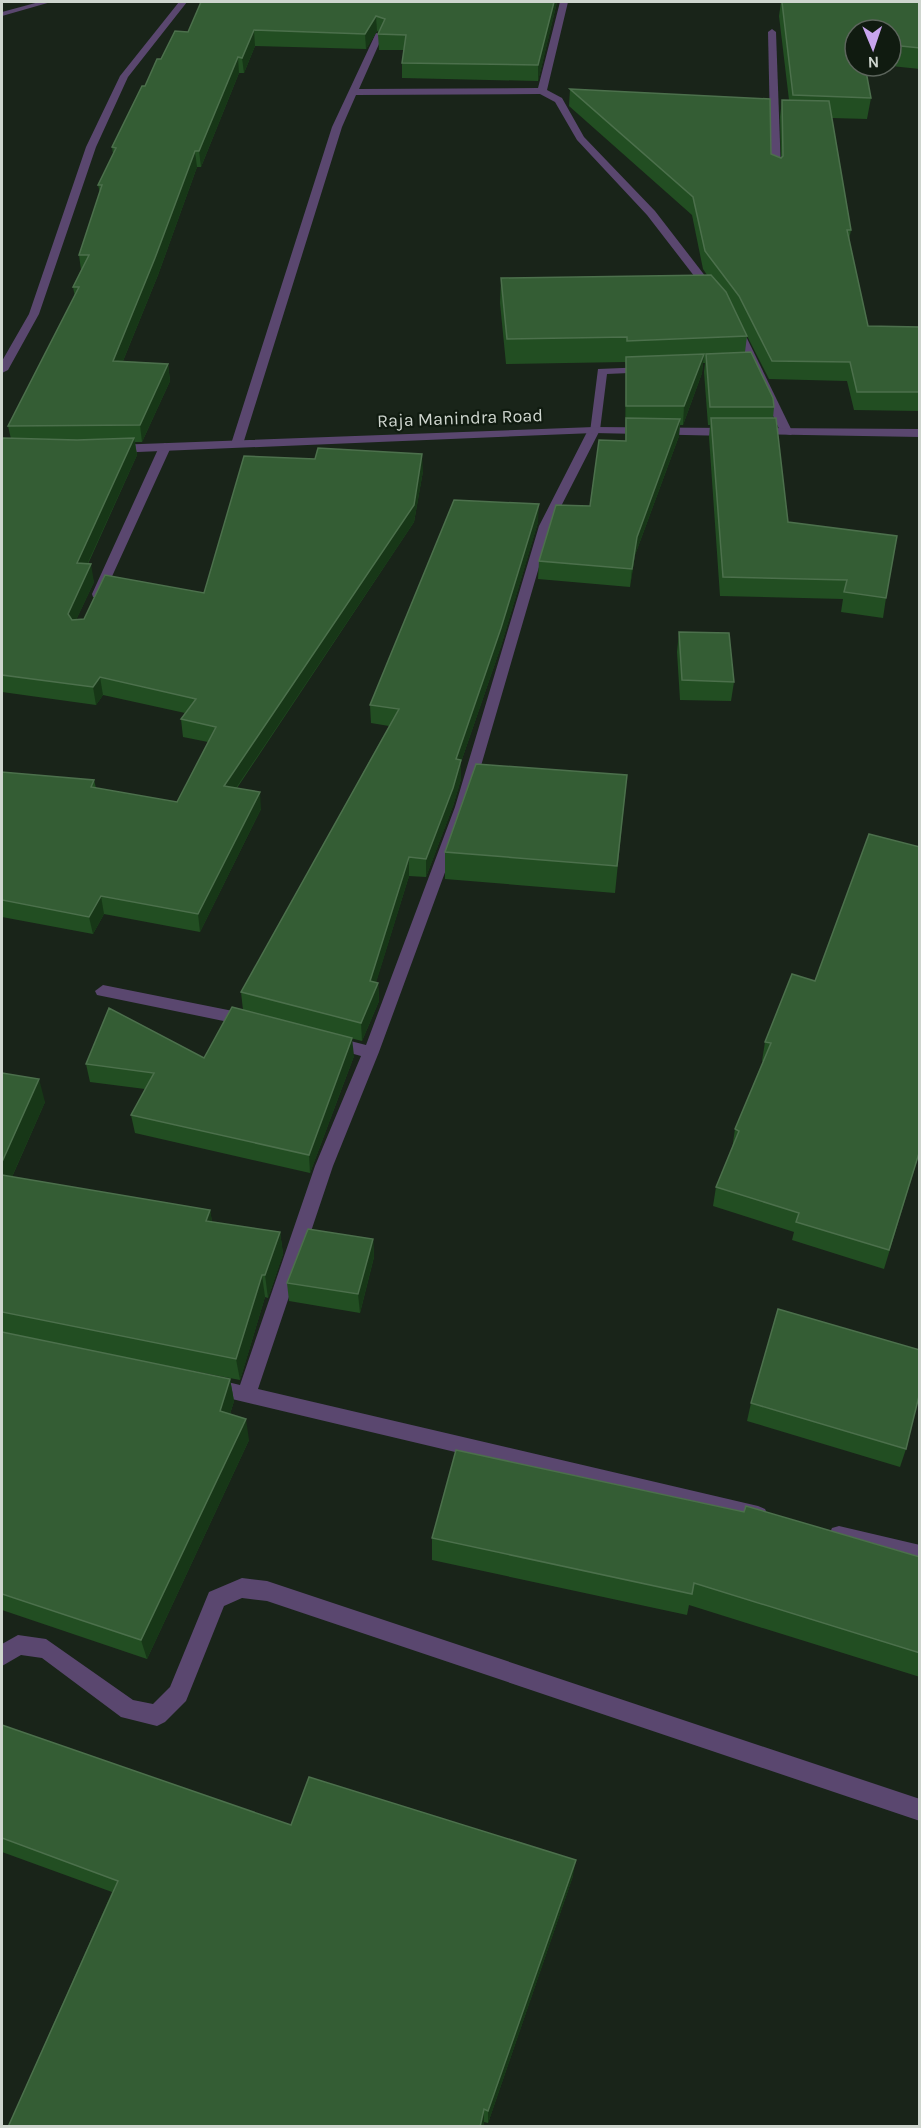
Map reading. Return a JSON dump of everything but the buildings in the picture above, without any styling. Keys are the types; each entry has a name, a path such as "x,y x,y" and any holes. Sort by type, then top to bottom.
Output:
{"street":[{"path":"2,14 47,2"},
{"path":"2,370 34,314 91,147 124,76 183,2"},
{"path":"542,91 564,2"},
{"path":"772,32 776,171"},
{"path":"237,444 337,127 379,35"},
{"path":"352,92 542,91 559,100 571,100"},
{"path":"559,100 580,138 651,213 723,305"},
{"path":"762,107 774,107"},
{"path":"730,315 749,366 787,433"},
{"path":"247,1393 324,1166 371,1052 462,807 545,526 594,430 602,371 661,369"},
{"name":"Raja Manindra Road","path":"101,450 594,430 920,434"},
{"path":"90,611 165,447"},
{"path":"103,991 262,1024"},
{"path":"316,1038 371,1052"},
{"path":"188,1381 247,1393 780,1521"},
{"path":"815,1529 920,1554"},
{"path":"2,1656 18,1645 46,1649 129,1710 157,1715 178,1694 216,1599 242,1588 267,1591 920,1810"}]}
